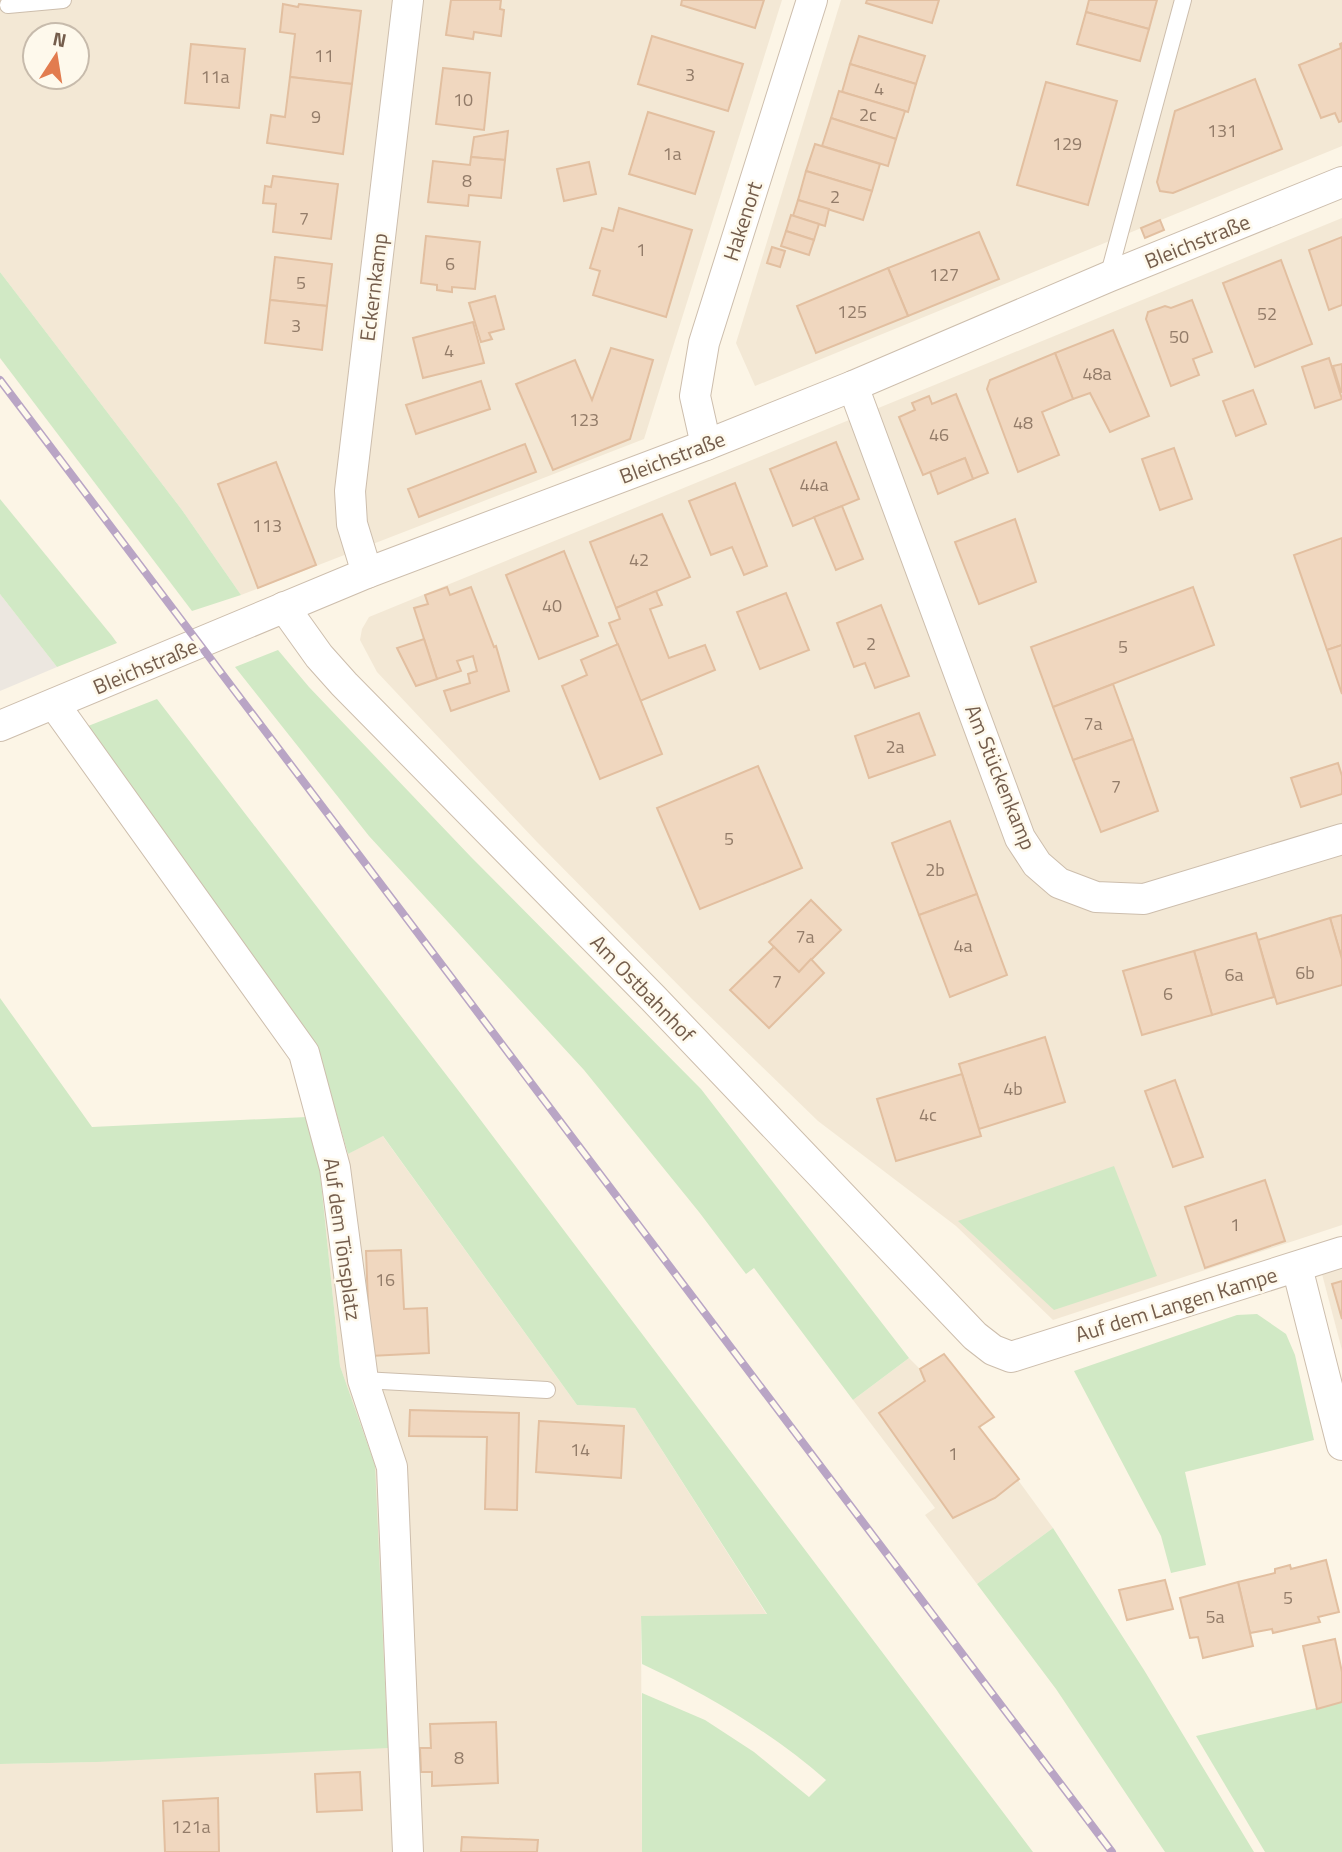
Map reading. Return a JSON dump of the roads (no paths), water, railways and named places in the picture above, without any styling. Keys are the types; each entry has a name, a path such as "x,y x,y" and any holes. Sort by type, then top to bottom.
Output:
{"street":[{"name":"Eckernkamp","path":"367,573 352,524 350,491 408,0"},
{"name":"Hakenort","path":"706,445 695,396 704,343 812,0"},
{"name":"Bleichstraße","path":"0,726 367,573 706,445 853,386 1108,277 1342,182"},
{"name":"Am Stückenkamp","path":"853,386 1020,838 1037,864 1059,883 1096,897 1144,899 1342,839"},
{"name":"Am Ostbahnhof","path":"284,607 319,656 344,684 653,998 975,1336 993,1350 1011,1357"},
{"name":"Auf dem Tönsplatz","path":"54,704 304,1052 335,1168 363,1380 392,1467 408,1852"},
{"name":"Auf dem Langen Kampe","path":"1011,1357 1342,1252"},
{"path":"1297,1267 1342,1445"}],"lane":[{"path":"9,5 63,0"},
{"path":"1108,277 1183,0"},
{"path":"363,1380 547,1390"}],"railway":[{"path":"0,380 1112,1852"}]}
